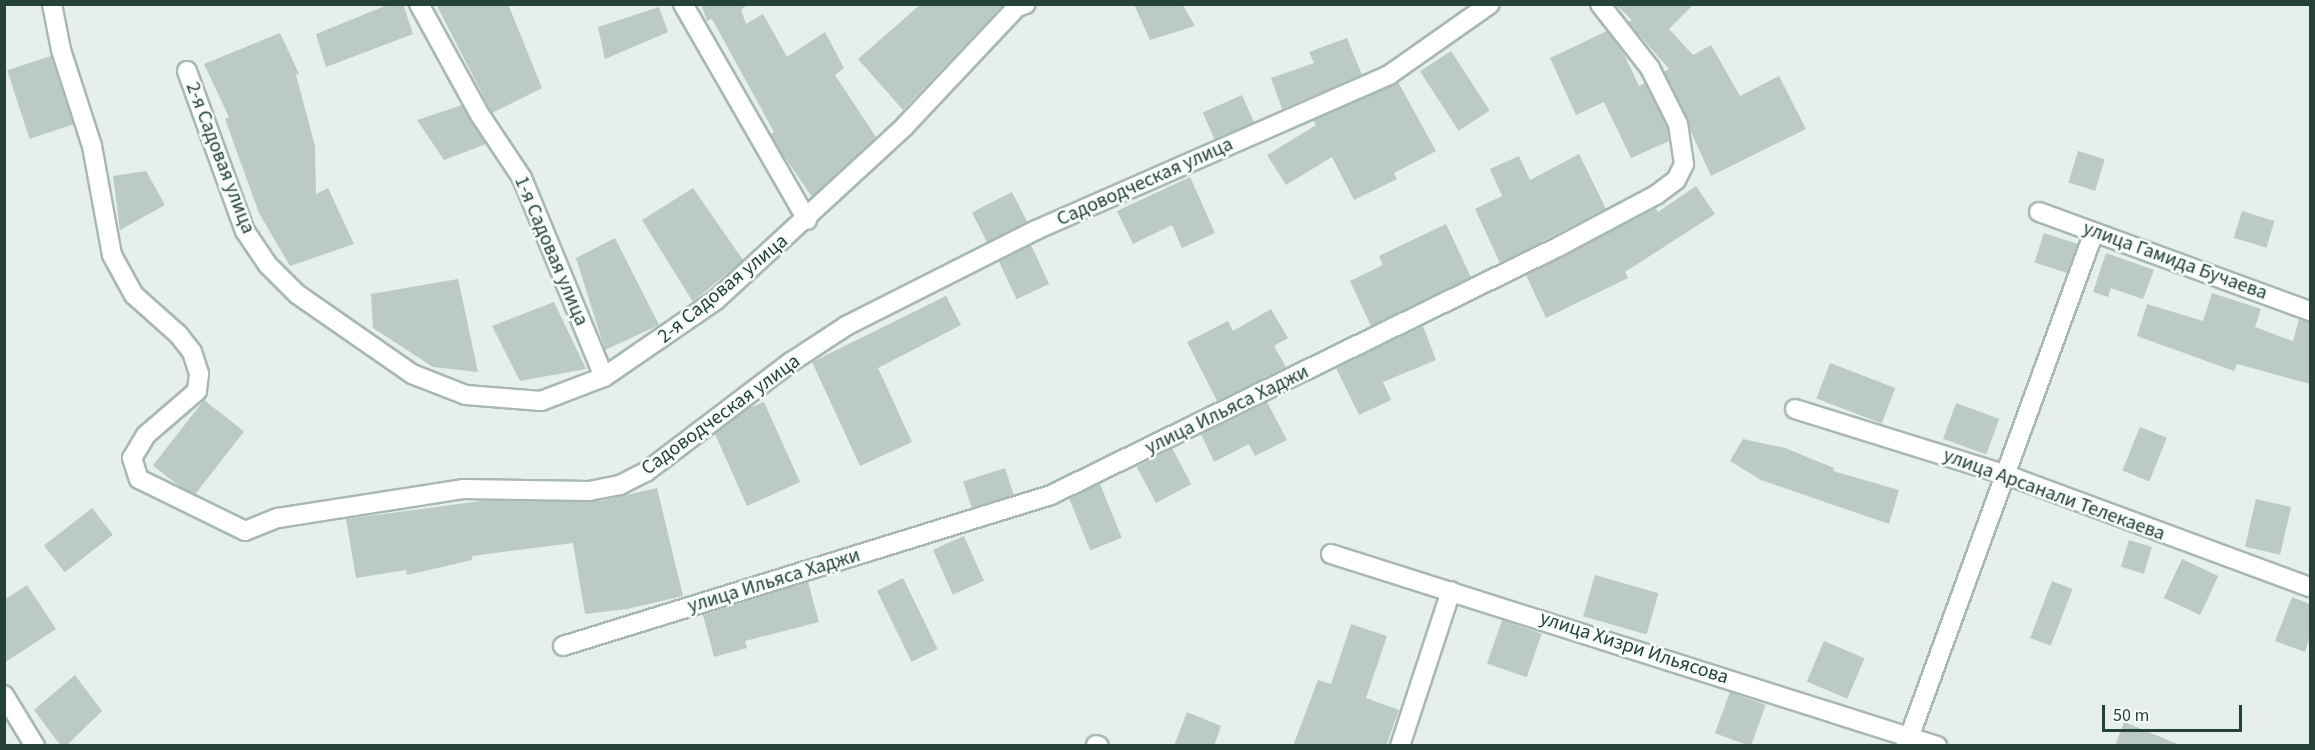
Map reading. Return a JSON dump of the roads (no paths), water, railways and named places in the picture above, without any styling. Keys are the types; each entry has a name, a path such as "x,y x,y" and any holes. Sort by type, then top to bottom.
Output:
{"street":[{"name":"Садоводческая улица","path":"52,4 61,50 92,146 112,255 134,296 178,334 192,352 199,374 196,391 146,435 132,458 139,479 245,531 278,518 463,489 589,491 620,486 646,472 790,362 846,326 1036,230 1389,75 1490,4"},
{"name":"1-я Садовая улица","path":"419,4 480,115 522,178 603,377"},
{"path":"683,4 807,220"},
{"name":"улица Ильяса Хаджи","path":"563,646 1052,495 1558,247 1656,195 1676,180 1684,164 1678,124 1650,68 1600,4"},
{"name":"2-я Садовая улица","path":"187,71 245,231 267,264 297,294 412,374 466,395 541,401 603,377 716,300 807,220 904,127 1020,5"},
{"name":"улица Гамида Бучаева","path":"2039,212 2310,311"},
{"path":"1907,741 2094,232"},
{"name":"улица Арсанали Телекаева","path":"1795,409 2004,474 2310,587"},
{"name":"улица Хизри Ильясова","path":"1331,554 1451,591 1907,741 1937,746"},
{"path":"1400,746 1451,591"},
{"path":"4,696 34,746"}]}
